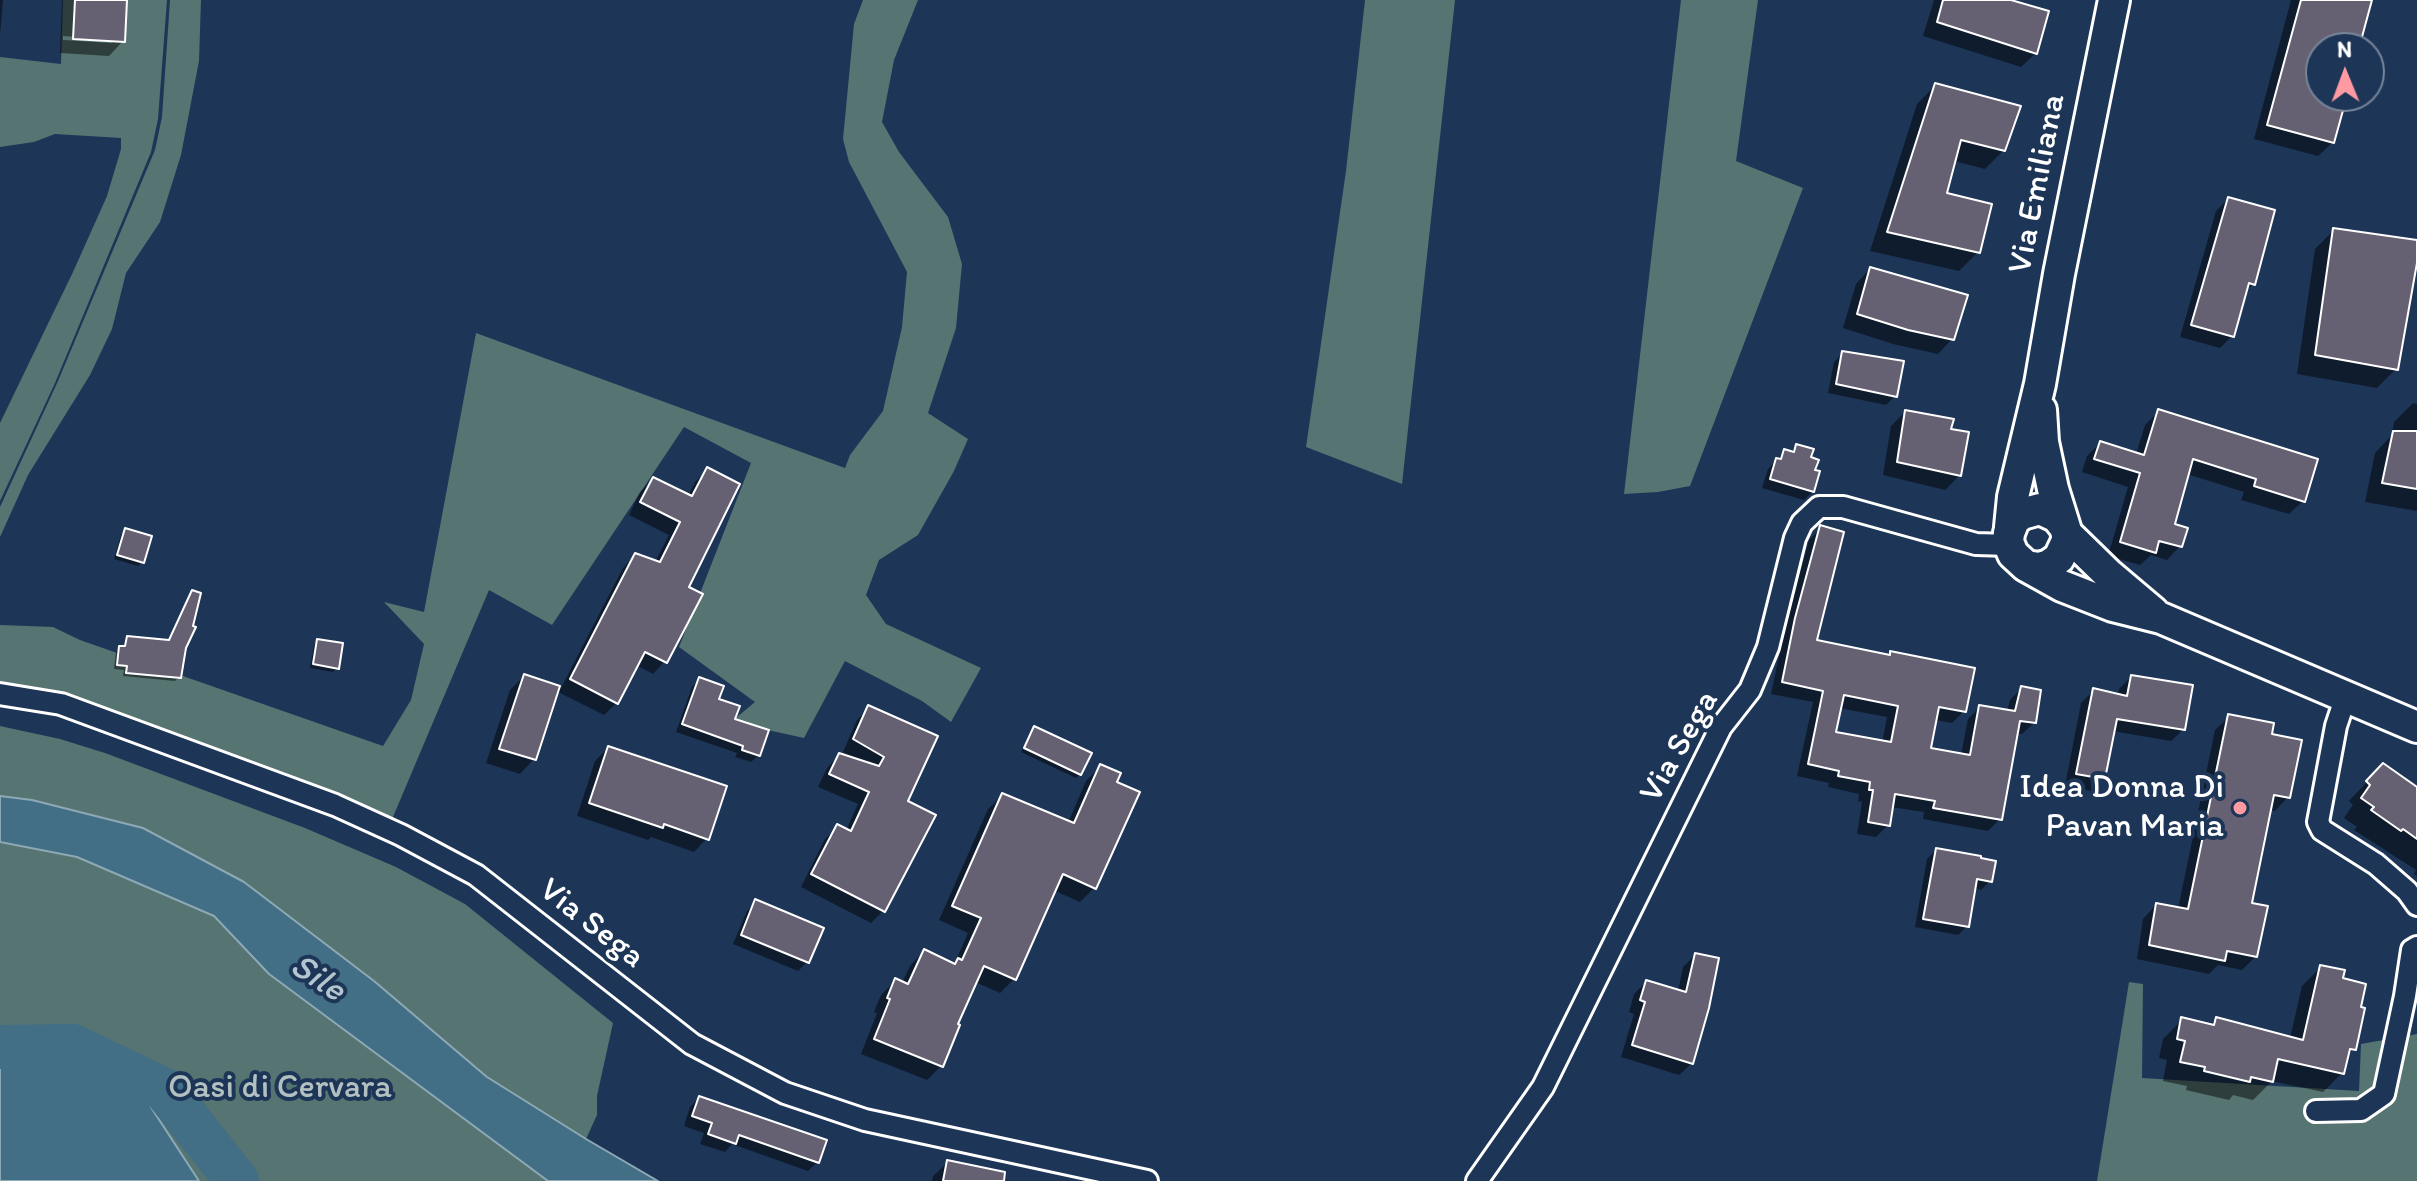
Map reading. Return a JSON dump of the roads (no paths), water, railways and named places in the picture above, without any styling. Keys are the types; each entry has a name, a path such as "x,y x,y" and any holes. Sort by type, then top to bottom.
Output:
{"main road":[{"name":"Via Emiliana","path":"2015,546 2013,497 2040,384 2114,0"},
{"name":"Via Emiliana","path":"2040,384 2043,442 2066,530"},
{"name":"Via Emiliana","path":"2015,546 2022,514 2040,509 2057,517 2108,574 2161,618"},
{"path":"2015,546 2039,568 2049,565 2065,549 2066,530"},
{"name":"Via Emiliana","path":"2015,546 2075,591 2113,606 2161,618 2417,727"}],"street":[{"name":"Via Sega","path":"1477,1181 1543,1087 1721,727 1750,690 1768,647 1795,538 1802,523 1819,507 1843,507 1976,544 2015,546"},
{"name":"Via Sega","path":"0,694 61,704 335,805 401,835 476,875 692,1044 785,1093 865,1120 1147,1181"},
{"path":"2346,696 2336,726 2318,822 2322,830 2376,864 2407,891 2417,905"},
{"path":"2316,1111 2361,1110 2384,1094 2412,950 2417,947"}],"water":[{"name":"Sile","path":"0,796 32,800 143,828 244,882 374,981 487,1077 658,1181 548,1181 269,974 214,916 77,857 0,842"},
{"path":"0,1046 94,1064 143,1095 199,1181 0,1181"}],"waterway":[{"path":"0,1047 73,1046 165,1090 237,1181"}],"place":[{"name":"Idea Donna Di Pavan Maria","path":"2240,808"}],"park label":[{"name":"Oasi di Cervara","path":"280,1088"}]}
